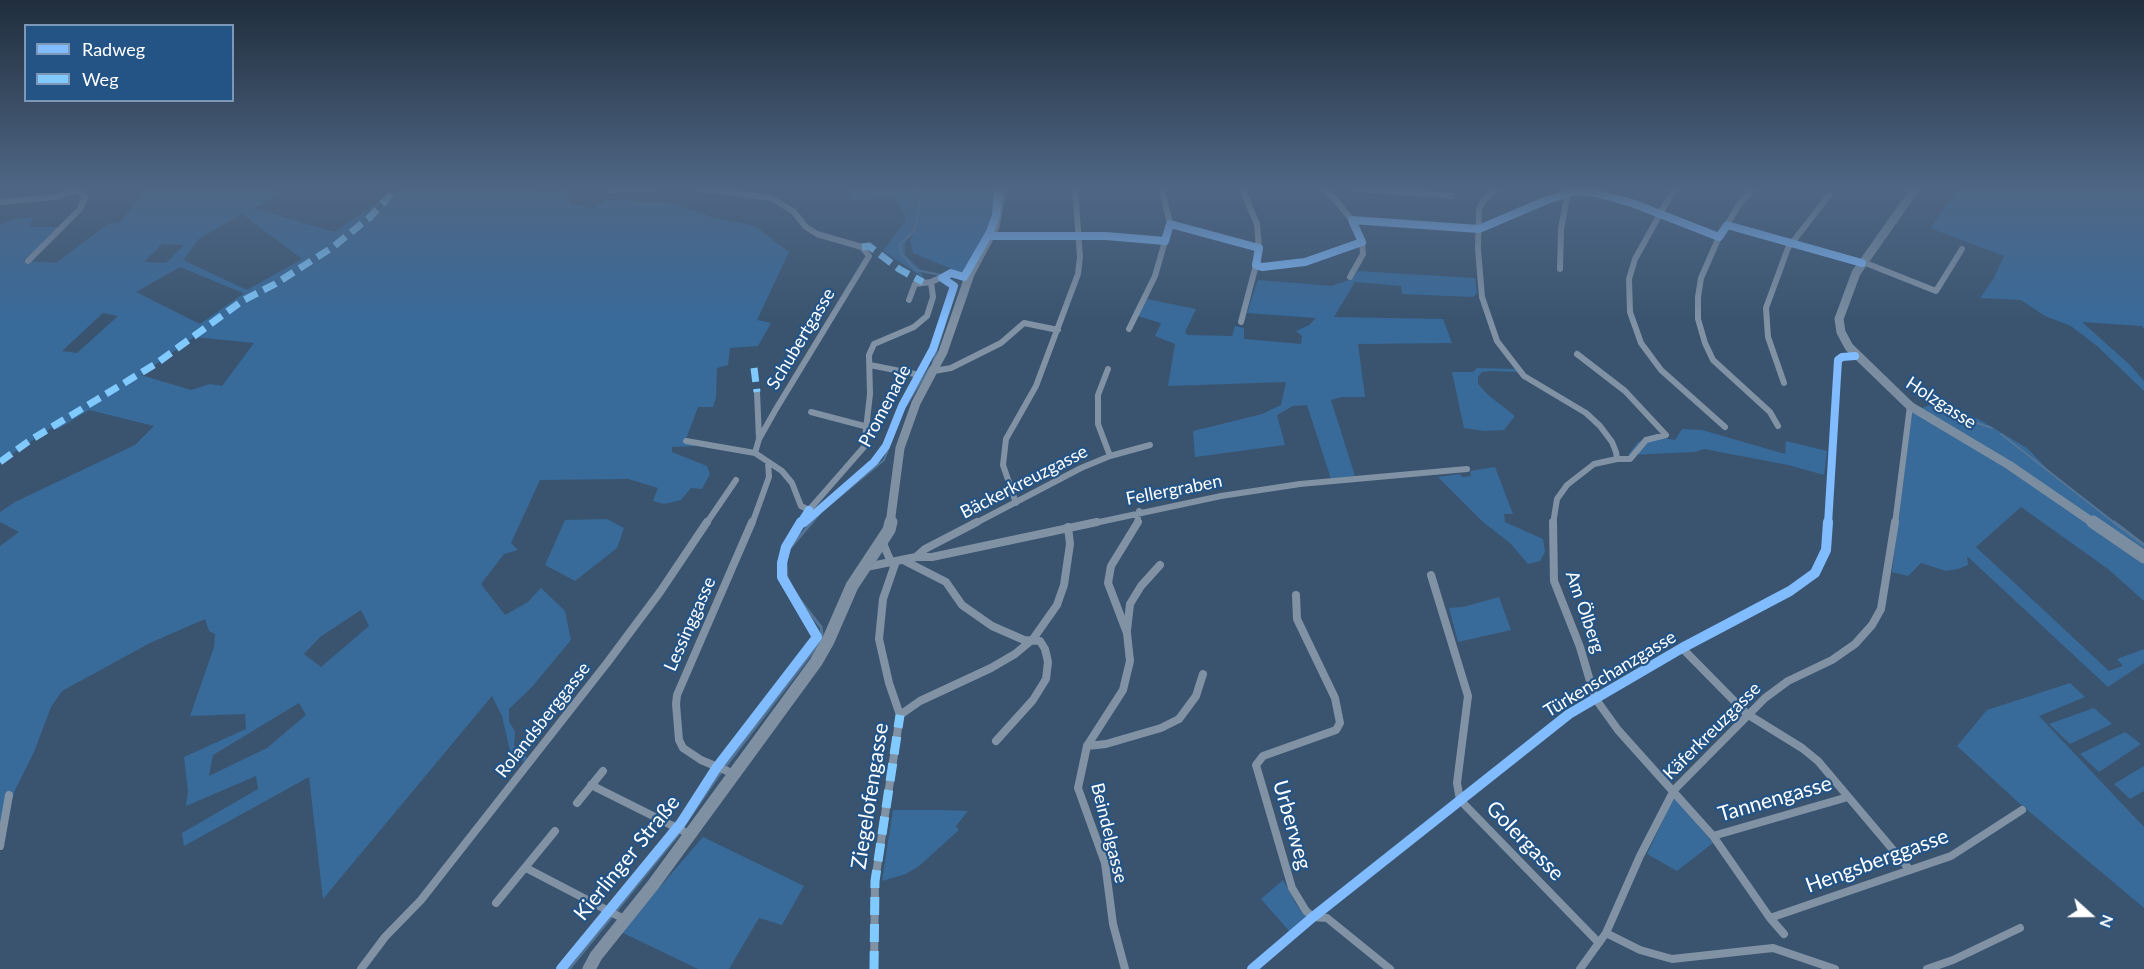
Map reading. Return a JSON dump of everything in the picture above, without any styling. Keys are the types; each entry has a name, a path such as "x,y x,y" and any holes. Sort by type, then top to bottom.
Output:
{"main road":[{"name":"Kierlinger Straße","path":"589,969 619,916 684,832 726,771 816,662 828,641 846,598 889,530 894,508 898,453 916,403 943,352 968,278 992,236"}],"street":[{"path":"28,261 56,234"},
{"name":"Schubertgasse","path":"759,439 869,256 862,248 818,234"},
{"path":"1129,329 1155,276 1167,234"},
{"path":"1208,234 1259,248"},
{"path":"1241,322 1256,265 1259,248 1258,234"},
{"path":"1350,277 1364,254 1358,234"},
{"path":"1479,234 1482,297 1497,341 1524,376 1586,413 1600,426 1612,442 1617,459"},
{"path":"1560,269 1561,234"},
{"path":"1648,234 1635,259 1629,279 1630,312 1641,343 1661,370 1725,427"},
{"path":"1712,234 1719,237"},
{"path":"1721,234 1701,278 1698,297 1698,319 1705,343 1713,360 1770,412 1778,426"},
{"path":"1760,234 1862,262 1936,291 1962,249"},
{"path":"1784,382 1768,337 1766,308 1791,243 1798,234"},
{"name":"Holzgasse","path":"1882,234 1862,262 1839,320 1844,339 1855,356 1910,406 2009,465 2144,557"},
{"path":"992,236 1106,236 1165,242"},
{"path":"1016,503 1003,465 1006,439 1036,386 1078,274 1080,257 1078,237"},
{"path":"1256,265 1262,267 1305,262 1362,242"},
{"path":"909,300 915,284 931,282 951,273 968,278"},
{"path":"686,441 756,453 782,471 792,483 801,506 808,510 861,453 866,441 870,351 875,343 914,327 929,314 933,297 931,282"},
{"path":"934,371 951,368 1000,343 1021,324 1058,330"},
{"name":"Am Ölberg","path":"1577,354 1625,391 1666,435 1646,440 1629,459 1594,464 1567,485 1557,499 1552,532 1554,581 1580,647 1595,698 1618,729 1713,836 1770,918 1784,934"},
{"name":"Türkenschanzgasse","path":"1252,969 1313,917 1569,714 1682,648 1790,591 1815,573 1826,550 1838,360 1842,357 1855,356"},
{"path":"870,365 920,375"},
{"path":"1108,369 1098,395 1098,424 1110,456"},
{"name":"Schubertgasse","path":"756,453 759,439 757,392"},
{"name":"Käferkreuzgasse","path":"1580,969 1606,933 1640,856 1674,790 1747,714 1788,681 1832,660 1855,644 1872,625 1881,609 1910,406"},
{"path":"811,412 868,427"},
{"name":"Bäckerkreuzgasse","path":"916,557 925,549 1081,468 1110,456 1150,445"},
{"name":"Lessinggasse","path":"726,771 701,760 683,748 679,740 677,695 761,502 769,477 768,462"},
{"name":"Fellergraben","path":"864,568 916,557 932,557 1139,512 1300,484 1467,469"},
{"name":"Rolandsberggasse","path":"362,969 385,936 421,900 607,663 660,592 736,480"},
{"name":"Beindelgasse","path":"1125,969 1113,924 1105,863 1078,788 1087,746 1123,690 1130,661 1127,633 1108,583 1111,566 1137,526 1139,512"},
{"path":"900,715 920,701 991,668 1015,654 1033,639 1057,605 1064,585 1070,544 1068,527"},
{"path":"882,542 897,561 934,574 946,582 962,604 992,626 1024,640 1040,641 1045,649 1048,662 1046,679 1033,700 996,741"},
{"name":"Ziegelofengasse","path":"874,969 875,881 900,715 889,683 879,639 883,599 897,561"},
{"path":"1127,633 1130,604 1141,586 1160,565"},
{"name":"Golergasse","path":"1431,575 1468,696 1457,783 1460,800 1599,943"},
{"name":"Urberweg","path":"1296,595 1297,619 1335,698 1340,723 1336,730 1263,756 1256,765 1292,888 1306,911 1313,917"},
{"path":"1682,648 1747,714 1802,748 1818,761 1910,870"},
{"path":"1087,746 1106,744 1161,728 1179,719 1196,696 1203,674"},
{"path":"577,803 603,771"},
{"path":"591,785 684,832"},
{"path":"0,846 9,795"},
{"name":"Tannengasse","path":"1713,836 1848,797"},
{"name":"Hengsberggasse","path":"1770,918 1951,856 2022,810"},
{"path":"496,903 555,831"},
{"path":"526,868 619,916"},
{"path":"1313,917 1327,918 1390,969"},
{"path":"1927,969 1953,960 2020,928"},
{"path":"1606,933 1640,950 1672,959 1773,948 1835,969"}],"shaded area":[{"path":"0,234 54,234 23,261 56,263 94,234 207,234 199,239 183,260 247,290 302,259 269,234 766,234 789,252 757,320 771,323 758,346 730,348 728,365 717,368 716,397 713,407 698,407 686,439 696,446 672,447 672,452 707,466 710,474 702,489 691,488 681,500 664,504 653,501 658,488 628,479 540,480 511,543 518,550 504,554 481,584 505,615 528,602 541,588 565,611 571,640 531,688 509,709 509,722 515,731 514,746 527,758 524,762 510,751 502,716 492,696 323,899 309,777 184,846 182,833 258,789 256,776 186,806 188,791 184,757 246,729 245,714 190,716 214,647 215,634 209,631 205,619 150,643 62,691 51,707 34,752 15,790 0,841 0,546 19,532 0,522 0,512 15,502 135,445 154,426 89,410 58,429 53,427 0,462","holes":["162,244 184,245 166,263 144,262","180,267 243,294 200,324 136,292","103,313 118,316 77,353 62,351","194,337 254,343 222,386 210,384 191,390 141,375","361,610 369,626 321,667 304,654 320,637","299,703 306,715 267,748 209,776 213,755"]},
{"path":"895,234 913,234 905,243 905,255 918,267 924,278 883,251"},
{"path":"913,234 986,234 962,273 913,253 910,241"},
{"path":"1946,234 2144,234 2144,329 2142,326 2082,322 2130,365 2144,381 2144,391 2097,346 2071,326 2045,316 2021,300 1980,298 1994,278 2004,256"},
{"path":"1358,271 1475,278 1477,293 1473,297 1402,294 1401,286 1355,282 1334,317 1443,319 1452,343 1358,344 1365,397 1342,397 1331,400 1355,476 1331,479 1307,405 1293,406 1277,415 1285,445 1195,457 1193,431 1262,414 1281,405 1286,382 1168,386 1175,344 1155,336 1161,323 1138,316 1147,299 1196,309 1185,332 1188,335 1232,336 1235,326 1244,328 1244,339 1301,344 1302,336 1296,331 1309,325 1316,318 1247,313 1258,280 1331,286 1352,279"},
{"path":"1477,368 1515,369 1517,372 1482,372 1478,377 1478,384 1487,394 1515,416 1504,430 1484,431 1464,428 1452,372 1473,372"},
{"path":"1937,402 1980,420 2027,448 2054,476 2144,544 2144,601 2108,569 2021,507 1976,547 2109,671 2123,666 2117,659 2144,649 2144,663 2108,687 1967,556 1968,565 1958,569 1946,571 1921,563 1908,576 1892,572 1912,412"},
{"path":"1682,429 1702,430 1785,454 1786,441 1827,451 1824,475 1788,465 1704,449 1695,452 1628,455 1638,442 1658,437 1675,440"},
{"path":"1495,467 1513,514 1504,514 1505,522 1543,539 1545,552 1540,561 1528,564 1510,543 1483,522 1438,477 1460,474 1462,477 1471,476 1470,471"},
{"path":"607,519 624,528 617,548 575,581 545,565 565,520"},
{"path":"1499,597 1511,630 1458,642 1449,608 1463,607"},
{"path":"2070,683 2085,697 2039,716 2144,827 2144,908 2019,803 1957,746 1987,710"},
{"path":"2094,708 2112,724 2070,744 2049,724"},
{"path":"2125,732 2141,744 2099,772 2080,754"},
{"path":"2144,766 2144,791 2130,799 2114,784"},
{"path":"1674,797 1713,843 1677,871 1647,854"},
{"path":"893,810 968,811 956,826 959,830 919,866 906,874 882,881"},
{"path":"703,837 804,886 782,925 759,918 729,969 698,969 621,932"},
{"path":"1283,880 1306,917 1290,932 1261,899"}],"waterway":[{"path":"911,234 900,244 901,254 916,270 941,275"},
{"path":"933,362 956,290 955,284 946,277"},
{"path":"811,524 821,512 884,460 904,409 930,367"},
{"path":"1934,409 1992,428"},
{"path":"2001,434 2116,524"},
{"path":"683,827 718,776 819,643 822,635 821,627 795,594 787,578 786,560 790,548 812,522"},
{"path":"2114,522 2144,545"},
{"path":"615,912 680,832"},
{"path":"569,969 612,916"}],"marked path":[{"path":"0,462 29,441 157,363 242,301 275,284 349,234"},
{"path":"862,247 869,246 899,269 923,282"},
{"path":"754,368 757,392"},
{"path":"874,969 875,881 900,715"}],"cycle path":[{"name":"Promenade","path":"804,523 874,462 886,446 902,406 933,349 954,286 942,278 951,273 964,277 989,234"},
{"path":"992,236 1106,236 1165,241 1167,234"},
{"path":"1208,234 1259,248 1256,265 1262,267 1305,262 1362,242 1358,234"},
{"path":"1712,234 1719,237 1721,234"},
{"path":"1760,234 1862,263"},
{"path":"1252,969 1313,917 1569,714 1682,648 1790,591 1815,573 1826,550 1838,360 1842,357 1855,356"},
{"path":"561,969 681,823 717,767 817,637 782,577 782,563 786,547 809,510"}]}
